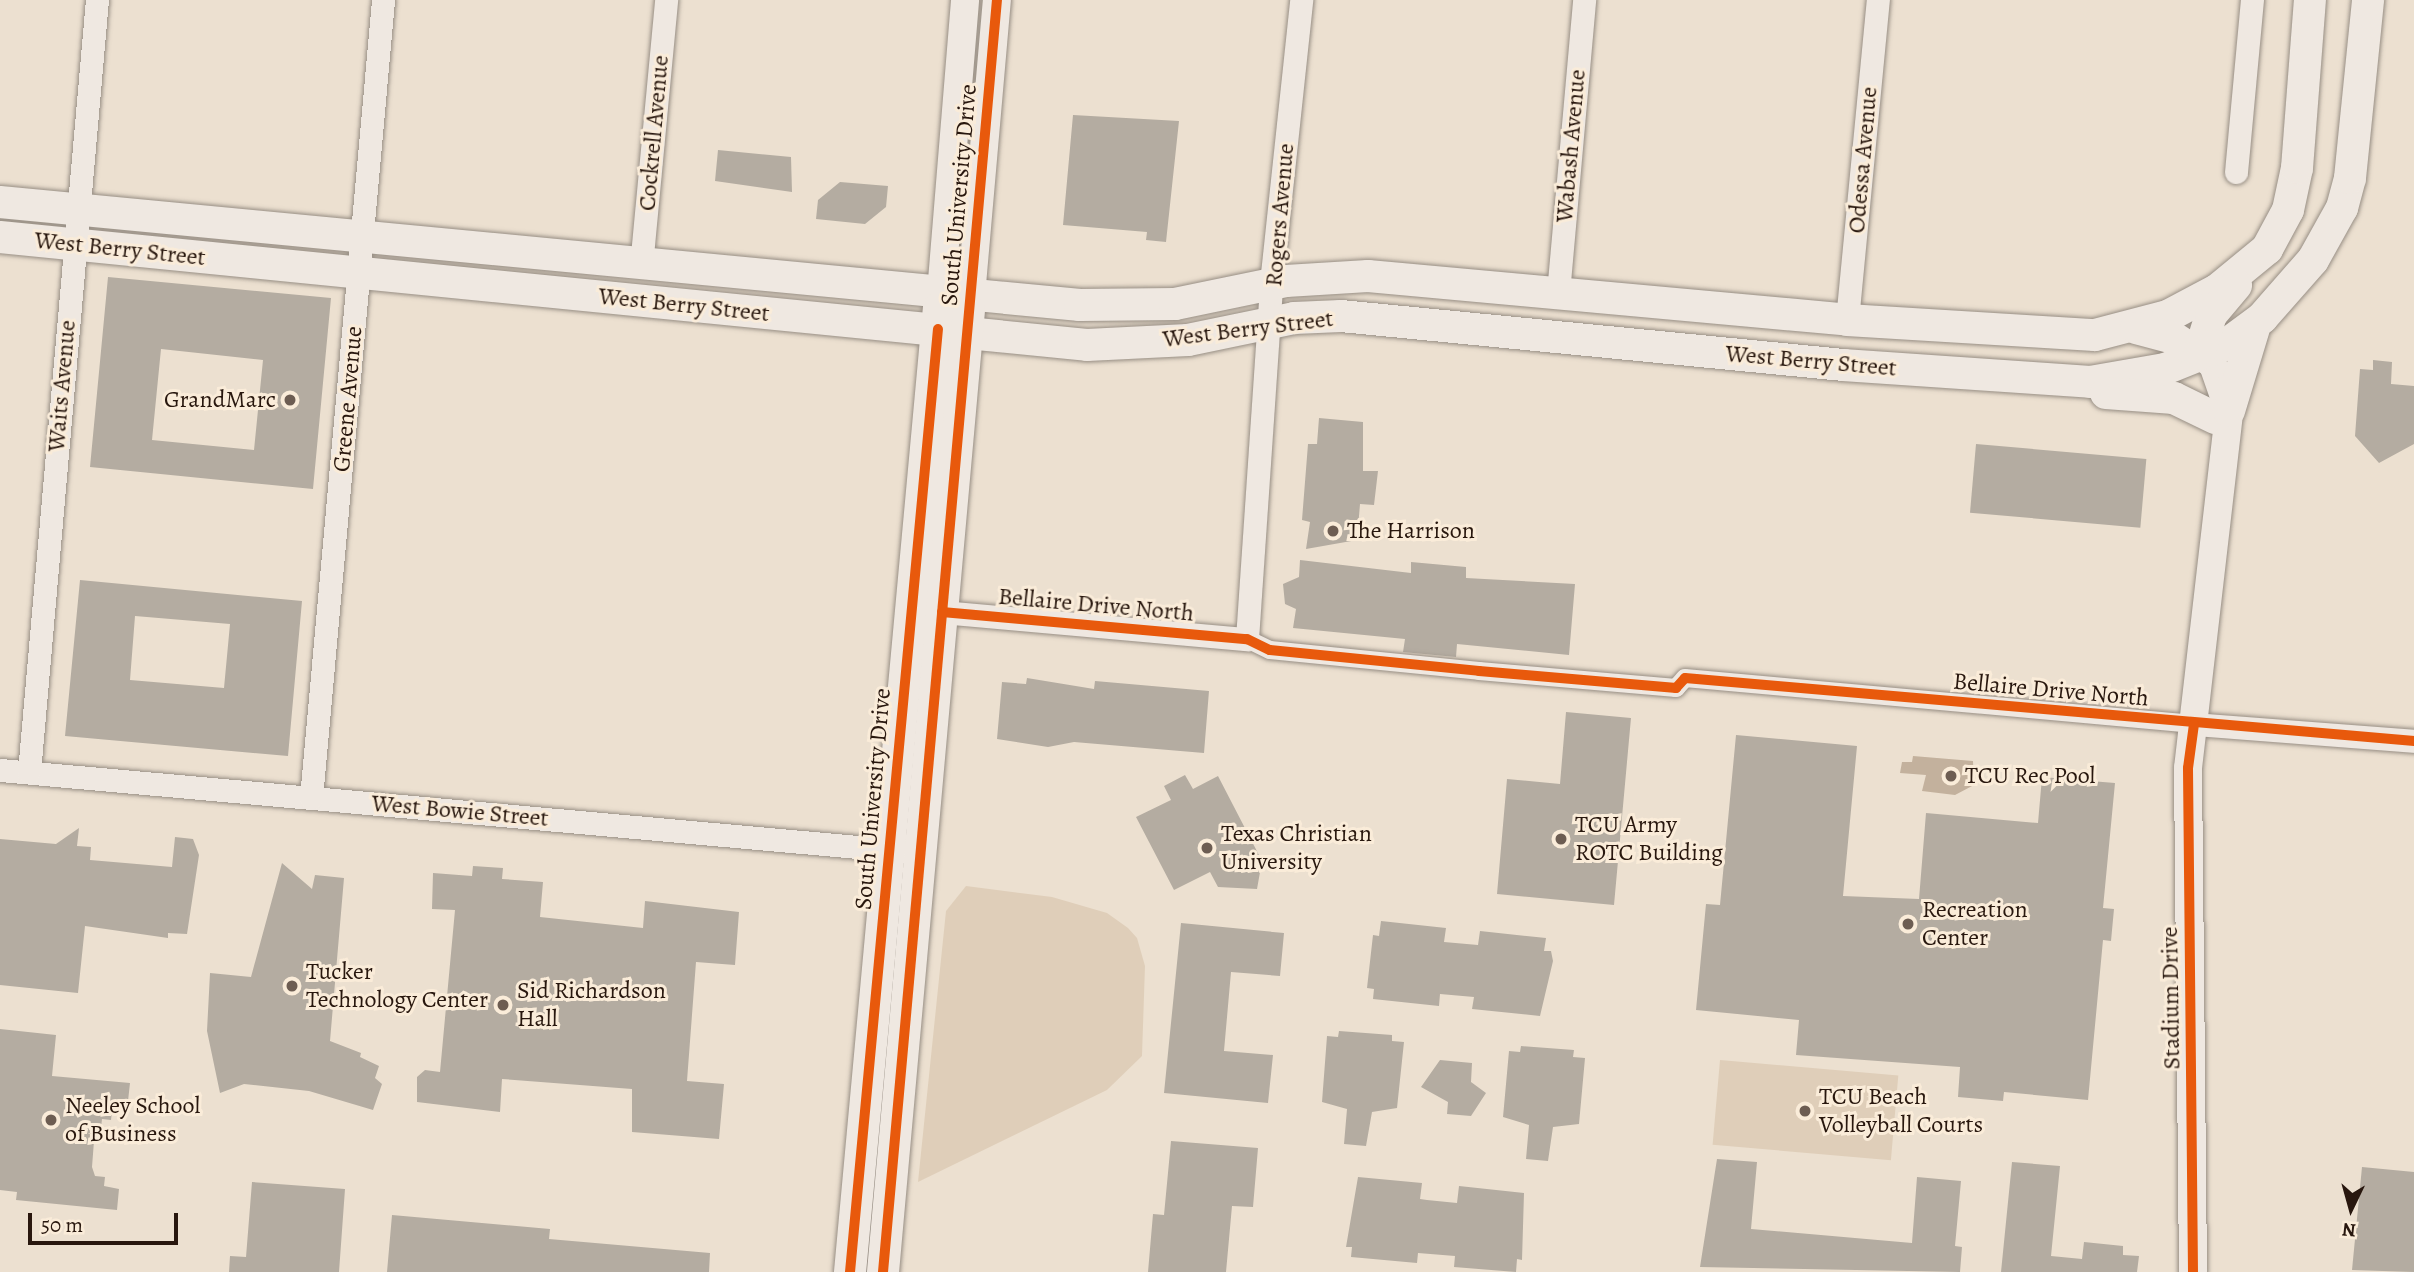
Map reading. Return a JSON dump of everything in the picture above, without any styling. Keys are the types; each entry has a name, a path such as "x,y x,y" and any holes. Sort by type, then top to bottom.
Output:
{"main road":[{"name":"West Berry Street","path":"0,202 956,295 1131,306 1210,299 1271,283 1368,276 1847,320 2059,335 2136,328 2193,303 2248,269 2267,249 2293,192 2310,0"},
{"name":"West Berry Street","path":"0,237 1087,345 1188,340 1319,316 1371,318 2004,377 2126,379 2227,344 2255,325 2305,270 2342,208 2356,145 2368,0"},
{"path":"528,290 552,278 623,277 641,266"},
{"path":"2136,328 2174,338 2199,354 2211,315 2248,269"},
{"path":"1126,343 1181,323 1254,308 1263,303 1271,283"},
{"path":"1371,318 1412,308 1520,312 1558,293"},
{"name":"South University Drive","path":"850,1272 889,850 956,295"},
{"path":"1567,337 1591,317 1698,323 1726,309"},
{"path":"2004,377 2064,389 2174,398 2222,414 2255,325"},
{"name":"South University Drive","path":"883,1272 942,612 952,331"}],"street":[{"name":"Waits Avenue","path":"29,772 97,0"},
{"name":"Greene Avenue","path":"311,798 383,0"},
{"name":"Cockrell Avenue","path":"641,266 667,0"},
{"name":"South University Drive","path":"956,295 965,0"},
{"name":"South University Drive","path":"956,295 997,0"},
{"name":"Rogers Avenue","path":"1247,639 1273,323 1271,283 1301,0"},
{"name":"Wabash Avenue","path":"1558,293 1584,0"},
{"name":"Odessa Avenue","path":"1847,320 1878,0"},
{"path":"2236,172 2252,0"},
{"name":"Stadium Drive","path":"2193,1272 2188,768 2226,453 2213,365 2199,354"},
{"name":"Bellaire Drive North","path":"942,612 1247,639 1270,650 1491,672 1676,688 1685,678 2414,741"},
{"name":"West Bowie Street","path":"0,770 920,853"}],"shaded area":[{"name":"TCU Rec Pool","path":"1913,756 1973,761 1974,785 1955,795 1922,791 1926,775 1900,773 1902,762 1912,762"},
{"path":"966,886 1052,897 1107,913 1128,928 1137,938 1145,966 1142,1056 1107,1090 918,1182 946,911"},
{"name":"TCU Beach Volleyball Courts","path":"1720,1060 1898,1076 1891,1160 1713,1145"}],"building":[{"path":"1073,115 1179,121 1166,242 1146,240 1147,232 1063,225"},
{"path":"718,150 791,157 792,192 715,181"},
{"path":"840,182 888,186 886,207 865,224 816,219 818,200"},
{"name":"GrandMarc","path":"108,277 331,298 313,489 90,467","holes":["161,349 263,360 254,450 152,440"]},
{"path":"2373,360 2392,362 2391,384 2414,386 2414,444 2379,463 2355,436 2360,369 2373,370"},
{"path":"1319,418 1363,422 1363,471 1378,471 1374,505 1360,504 1357,540 1306,549 1310,522 1302,520 1308,444 1317,444"},
{"path":"1976,444 2146,459 2140,528 1970,513"},
{"name":"The Harrison","path":"1300,560 1411,573 1411,562 1466,567 1466,578 1575,584 1569,655 1457,644 1456,657 1403,652 1405,639 1293,628 1296,609 1285,604 1283,584 1299,577"},
{"path":"80,580 302,601 288,756 65,736","holes":["135,616 230,624 224,688 130,680"]},
{"path":"1027,678 1094,689 1095,681 1209,691 1204,753 1074,742 1048,747 997,739 1002,682 1026,684"},
{"name":"TCU Army ROTC Building","path":"1566,712 1631,718 1614,905 1497,894 1507,779 1560,784"},
{"name":"Recreation Center","path":"1736,735 1857,746 1843,896 1919,899 1926,813 2038,823 2042,777 2115,783 2103,908 2114,909 2111,941 2103,940 2088,1100 2004,1092 2003,1101 1958,1097 1960,1067 1796,1055 1799,1020 1696,1010 1706,904 1720,905"},
{"path":"1185,775 1193,789 1218,776 1262,861 1257,889 1218,887 1210,872 1174,890 1136,817 1171,800 1164,786"},
{"path":"79,828 77,846 91,847 90,860 172,867 175,837 193,839 199,855 187,934 168,933 168,938 85,926 78,993 0,985 0,839 56,844"},
{"name":"Tucker Technology Center","path":"282,863 312,889 315,875 344,878 330,1041 361,1053 360,1057 379,1066 375,1078 382,1084 373,1110 309,1091 244,1084 220,1093 207,1031 210,973 251,977"},
{"path":"473,866 503,868 502,879 543,882 540,917 643,928 645,901 739,912 735,965 696,962 687,1081 724,1084 719,1139 632,1132 632,1089 502,1079 500,1112 417,1102 417,1077 425,1070 440,1072 455,910 432,909 433,873 472,876"},
{"path":"1381,921 1446,928 1444,942 1478,945 1480,931 1546,938 1544,951 1551,951 1553,961 1540,1016 1472,1009 1474,997 1440,994 1439,1006 1373,999 1374,989 1367,988 1373,935 1379,936"},
{"path":"1181,923 1284,933 1280,976 1231,972 1224,1051 1273,1055 1268,1103 1164,1093"},
{"name":"Neeley School of Business","path":"0,1029 56,1035 52,1076 130,1083 127,1110 112,1111 111,1120 102,1119 101,1128 95,1128 92,1167 95,1176 105,1177 104,1186 119,1189 117,1210 16,1200 17,1192 0,1190"},
{"path":"1339,1031 1392,1035 1392,1041 1404,1042 1397,1108 1372,1112 1366,1146 1344,1144 1347,1109 1322,1102 1327,1036 1338,1037"},
{"path":"1521,1046 1574,1050 1573,1057 1585,1058 1579,1124 1553,1127 1548,1161 1526,1159 1529,1125 1503,1117 1509,1051 1520,1052"},
{"path":"1440,1060 1472,1063 1471,1082 1486,1093 1471,1116 1447,1114 1448,1102 1421,1087"},
{"path":"1171,1141 1258,1148 1253,1207 1232,1206 1226,1272 1148,1272 1153,1214 1164,1215"},
{"path":"1717,1159 1757,1162 1751,1229 1912,1243 1917,1177 1961,1181 1955,1246 1962,1247 1960,1272 1700,1267"},
{"path":"2012,1162 2060,1166 2051,1256 2082,1259 2084,1242 2123,1246 2123,1255 2139,1256 2137,1272 2001,1272"},
{"path":"2362,1167 2414,1172 2414,1272 2352,1270"},
{"path":"1358,1177 1422,1183 1420,1199 1457,1203 1459,1186 1524,1193 1522,1260 1517,1259 1516,1272 1454,1267 1455,1256 1418,1253 1417,1263 1351,1257 1352,1247 1346,1247"},
{"path":"252,1182 345,1189 339,1272 229,1272 230,1256 246,1257"},
{"path":"392,1215 550,1229 549,1239 710,1253 709,1272 387,1272"}],"cycle path":[{"path":"883,1272 997,0"},
{"path":"850,1272 938,329"},
{"path":"942,612 1247,639 1270,650 1479,671 1676,688 1685,678 2414,741"},
{"path":"2193,1272 2188,768 2194,724"}],"place":[{"name":"GrandMarc","path":"290,400"},
{"name":"The Harrison","path":"1333,531"},
{"name":"TCU Rec Pool","path":"1951,776"},
{"name":"TCU Army ROTC Building","path":"1561,839"},
{"name":"Texas Christian University","path":"1207,848"},
{"name":"Recreation Center","path":"1908,924"},
{"name":"Tucker Technology Center","path":"292,986"},
{"name":"Sid Richardson Hall","path":"503,1005"},
{"name":"TCU Beach Volleyball Courts","path":"1805,1111"},
{"name":"Neeley School of Business","path":"51,1120"}]}
